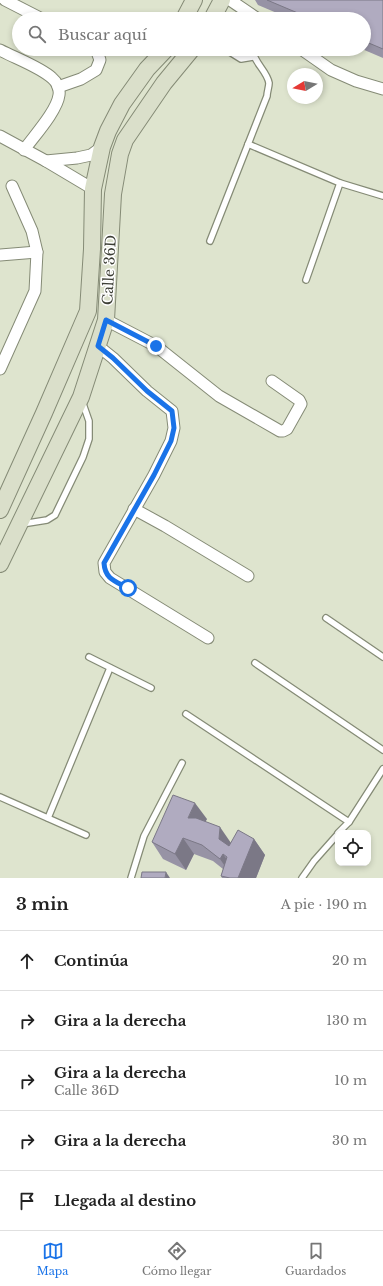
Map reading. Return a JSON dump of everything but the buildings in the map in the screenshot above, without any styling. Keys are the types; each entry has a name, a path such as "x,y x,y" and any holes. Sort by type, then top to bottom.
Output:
{"main road":[{"path":"188,12 194,0"},
{"path":"216,12 222,0"},
{"name":"Calle 36D","path":"0,510 88,311 93,189 102,147 108,131 122,104 147,69 159,56"},
{"name":"Calle 36D","path":"0,564 81,397 106,320 114,194 120,154 125,140 164,82 186,56"}],"street":[{"path":"4,0 28,12"},
{"path":"230,0 248,12"},
{"path":"0,50 46,73 56,82 58,87 59,95 54,108 24,150"},
{"path":"58,87 96,70 100,60 99,56"},
{"path":"311,56 331,70 356,81 383,89"},
{"path":"0,136 93,189"},
{"path":"46,161 82,157 91,154 102,147"},
{"path":"0,369 35,292 37,252 32,231 12,186"},
{"path":"0,255 37,252"},
{"path":"106,320 156,346 219,396 280,431 283,431 287,429 301,404 299,400 272,381"},
{"path":"98,346 113,358 147,391 172,411 174,428 171,441 104,563 105,572 110,578 208,638"},
{"path":"134,509 248,576"}],"lane":[{"path":"210,241 267,96 269,83 253,57 240,59 236,56"},
{"path":"248,144 340,183 383,196"},
{"path":"306,280 340,183"},
{"path":"20,525 46,520 55,516 89,439 90,421 81,397"},
{"path":"326,618 383,656"},
{"path":"89,657 151,688"},
{"path":"255,663 383,750"},
{"path":"48,818 110,668"},
{"path":"186,714 349,822"},
{"path":"132,878 144,836 182,763"},
{"path":"341,830 349,822 383,769"},
{"path":"0,797 86,835"},
{"path":"302,878 335,836"}],"route":[{"path":"128,588 110,578 105,572 104,563 154,475 171,441 174,428 172,411 147,391 113,358 98,346 106,320 156,346"}]}
